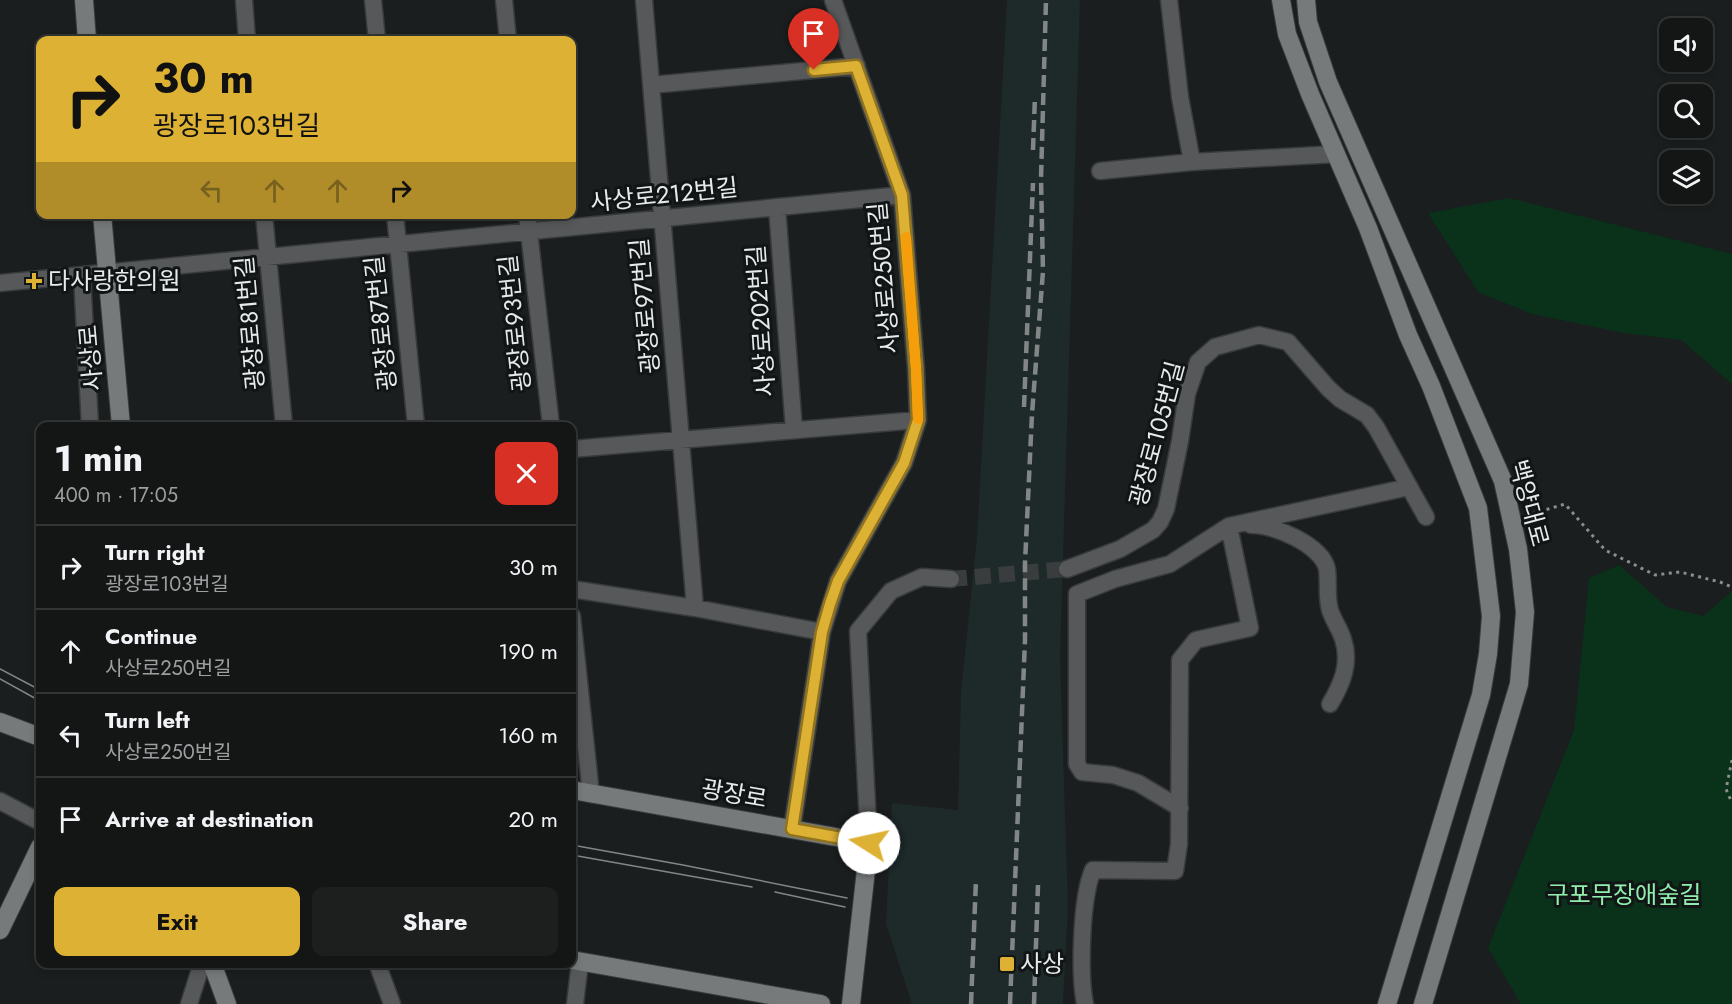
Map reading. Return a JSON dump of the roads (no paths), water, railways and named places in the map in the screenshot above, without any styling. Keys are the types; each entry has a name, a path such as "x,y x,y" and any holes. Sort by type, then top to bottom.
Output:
{"main road":[{"path":"84,0 87,36"},
{"path":"1281,0 1287,34 1310,94 1368,228 1408,335 1439,405 1478,508 1491,616 1481,695 1387,1004"},
{"name":"백양대로","path":"1306,0 1308,22 1328,82 1503,481 1518,549 1525,612 1520,684 1423,1004"},
{"name":"사상로","path":"102,219 121,422"},
{"path":"0,722 36,736"},
{"name":"광장로","path":"576,791 869,843"},
{"path":"851,1004 869,843"},
{"path":"0,930 36,856"},
{"path":"576,961 763,999 821,1004"},
{"path":"214,968 227,1004"}],"street":[{"path":"244,0 248,36"},
{"path":"374,0 378,36"},
{"path":"504,0 508,36"},
{"name":"광장로97번길","path":"644,0 695,608"},
{"name":"사상로250번길","path":"833,0 902,195 918,420"},
{"path":"1169,0 1180,97 1192,162"},
{"path":"651,85 856,66"},
{"path":"1100,171 1192,162 1336,154"},
{"name":"사상로212번길","path":"0,283 902,195"},
{"name":"사상로202번길","path":"777,207 794,430"},
{"name":"광장로81번길","path":"264,219 284,422"},
{"name":"광장로87번길","path":"395,219 416,422"},
{"name":"광장로93번길","path":"528,219 551,422"},
{"path":"82,276 90,422"},
{"name":"광장로105번길","path":"1067,569 1120,549 1153,530 1160,522 1166,509 1187,394 1198,363 1215,347 1260,335 1288,342 1328,388 1340,399 1367,415 1426,517"},
{"path":"792,829 822,632 838,581 904,463 918,420"},
{"name":"사상로202번길","path":"576,449 918,420"},
{"path":"1180,808 1138,783 1113,775 1082,772 1077,764 1077,594 1115,579 1170,564 1229,526 1410,487"},
{"path":"1229,526 1260,525 1285,532 1310,546 1326,566 1327,598 1344,640 1347,665 1340,688 1330,704"},
{"path":"1085,1004 1082,986 1086,890 1093,870 1174,871 1179,844 1180,660 1196,640 1250,628 1229,526"},
{"path":"869,843 858,632 891,591 922,577 951,579"},
{"path":"576,590 695,608 822,632"},
{"path":"576,653 591,794"},
{"path":"0,801 36,820"},
{"path":"189,1004 200,968"},
{"path":"379,968 392,1004"},
{"path":"575,1004 576,968"}],"tunnel":[{"path":"951,579 1067,569"}],"tram line":[{"path":"0,669 36,688"},
{"path":"0,679 36,699"},
{"path":"576,846 847,898"},
{"path":"576,856 752,887"},
{"path":"775,892 845,907"}],"railway":[{"path":"1010,1004 1025,640 1025,563 1032,414 1043,271 1041,179 1046,0"},
{"path":"1033,150 1035,96"},
{"path":"1024,407 1033,183"},
{"path":"971,1004 976,879"},
{"path":"1034,1004 1038,885"}],"place":[{"name":"다사랑한의원","path":"34,281"},
{"name":"사상","path":"1007,964"}],"park label":[{"name":"구포무장애숲길","path":"1624,895"}]}
